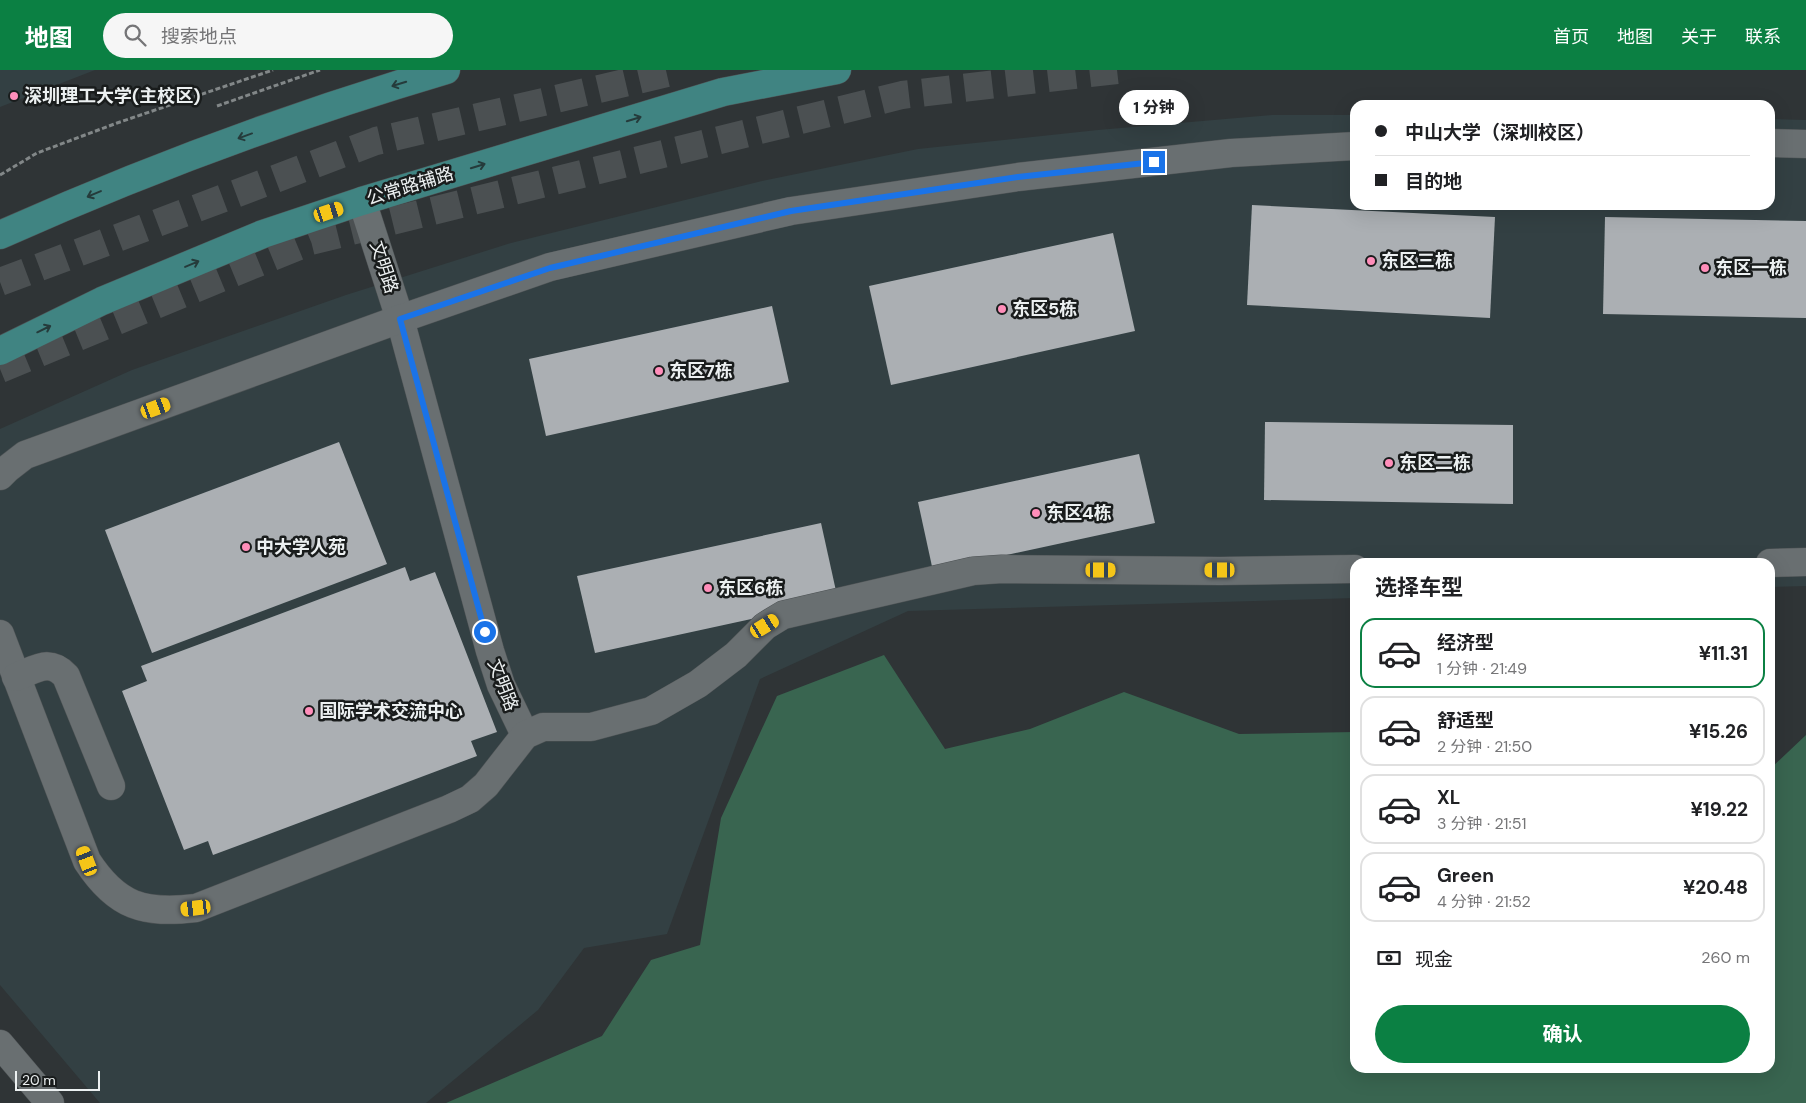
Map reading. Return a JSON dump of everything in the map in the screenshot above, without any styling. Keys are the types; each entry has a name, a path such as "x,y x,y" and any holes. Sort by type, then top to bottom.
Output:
{"main road":[{"path":"0,234 105,189 207,149 321,109 446,70"},
{"name":"公常路辅路","path":"0,351 102,302 263,234 362,200 723,92 837,70"}],"street":[{"path":"1775,143 1806,144"},
{"path":"0,476 25,455 400,319 550,268 791,211 1028,176 1231,153 1350,146"},
{"name":"文明路","path":"362,200 400,319 490,651 501,685 525,735"},
{"path":"1775,563 1806,562"},
{"path":"0,634 87,861 100,880 116,895 135,905 153,909 174,910 196,908 449,809 470,799 486,785 525,735 543,728 591,727 651,711 698,684 736,655 765,626 783,615 973,571 1002,569 1350,569"},
{"path":"16,677 44,666 53,666 66,676 111,786"},
{"path":"0,1044 50,1103"}],"path":[{"path":"0,175 37,153 117,123 273,70"},
{"path":"217,106 320,70"}],"shaded area":[{"name":"深圳理工大学(主校区)","path":"0,70 95,70 0,107"},
{"path":"1272,115 1350,115 1350,210 1775,210 1775,119 1806,120 1806,586 1775,587 1775,558 1350,558 1350,598 908,611 760,679 667,934 584,948 538,1010 426,1103 100,1103 0,985 0,429 132,370 346,295 511,243 762,181 918,149 1098,130"}],"green space":[{"path":"884,655 945,749 1030,729 1124,692 1239,734 1350,732 1350,1073 1775,1073 1775,764 1806,735 1806,1103 446,1103 602,1036 651,960 700,945 721,818 777,696"}],"building":[{"name":"东区三栋","path":"1252,205 1495,217 1490,318 1247,305"},
{"name":"东区一栋","path":"1605,217 1806,221 1806,318 1603,314"},
{"name":"东区5栋","path":"1113,233 1135,331 891,385 869,286"},
{"name":"东区7栋","path":"772,306 789,382 546,436 529,359"},
{"name":"东区二栋","path":"1265,422 1513,425 1513,504 1264,500"},
{"name":"中大学人苑","path":"339,442 387,564 152,653 105,530"},
{"name":"东区4栋","path":"1139,454 1155,523 933,571 918,502"},
{"name":"东区6栋","path":"821,523 838,600 595,653 577,576"},
{"name":"国际学术交流中心","path":"405,567 410,581 435,572 497,732 471,741 477,756 213,855 208,841 184,850 122,691 147,681 141,666"}],"tunnel":[{"path":"0,282 376,141 680,70"},
{"path":"0,369 311,241 902,95 1117,70"}],"place":[{"name":"深圳理工大学(主校区)","path":"14,96"},
{"name":"东区三栋","path":"1371,261"},
{"name":"东区一栋","path":"1705,268"},
{"name":"东区5栋","path":"1002,309"},
{"name":"东区7栋","path":"659,371"},
{"name":"东区二栋","path":"1389,463"},
{"name":"东区4栋","path":"1036,513"},
{"name":"中大学人苑","path":"246,547"},
{"name":"东区6栋","path":"708,588"},
{"name":"国际学术交流中心","path":"309,711"}],"route":[{"path":"485,632 400,319 550,268 791,211 1018,177 1154,162"}]}
